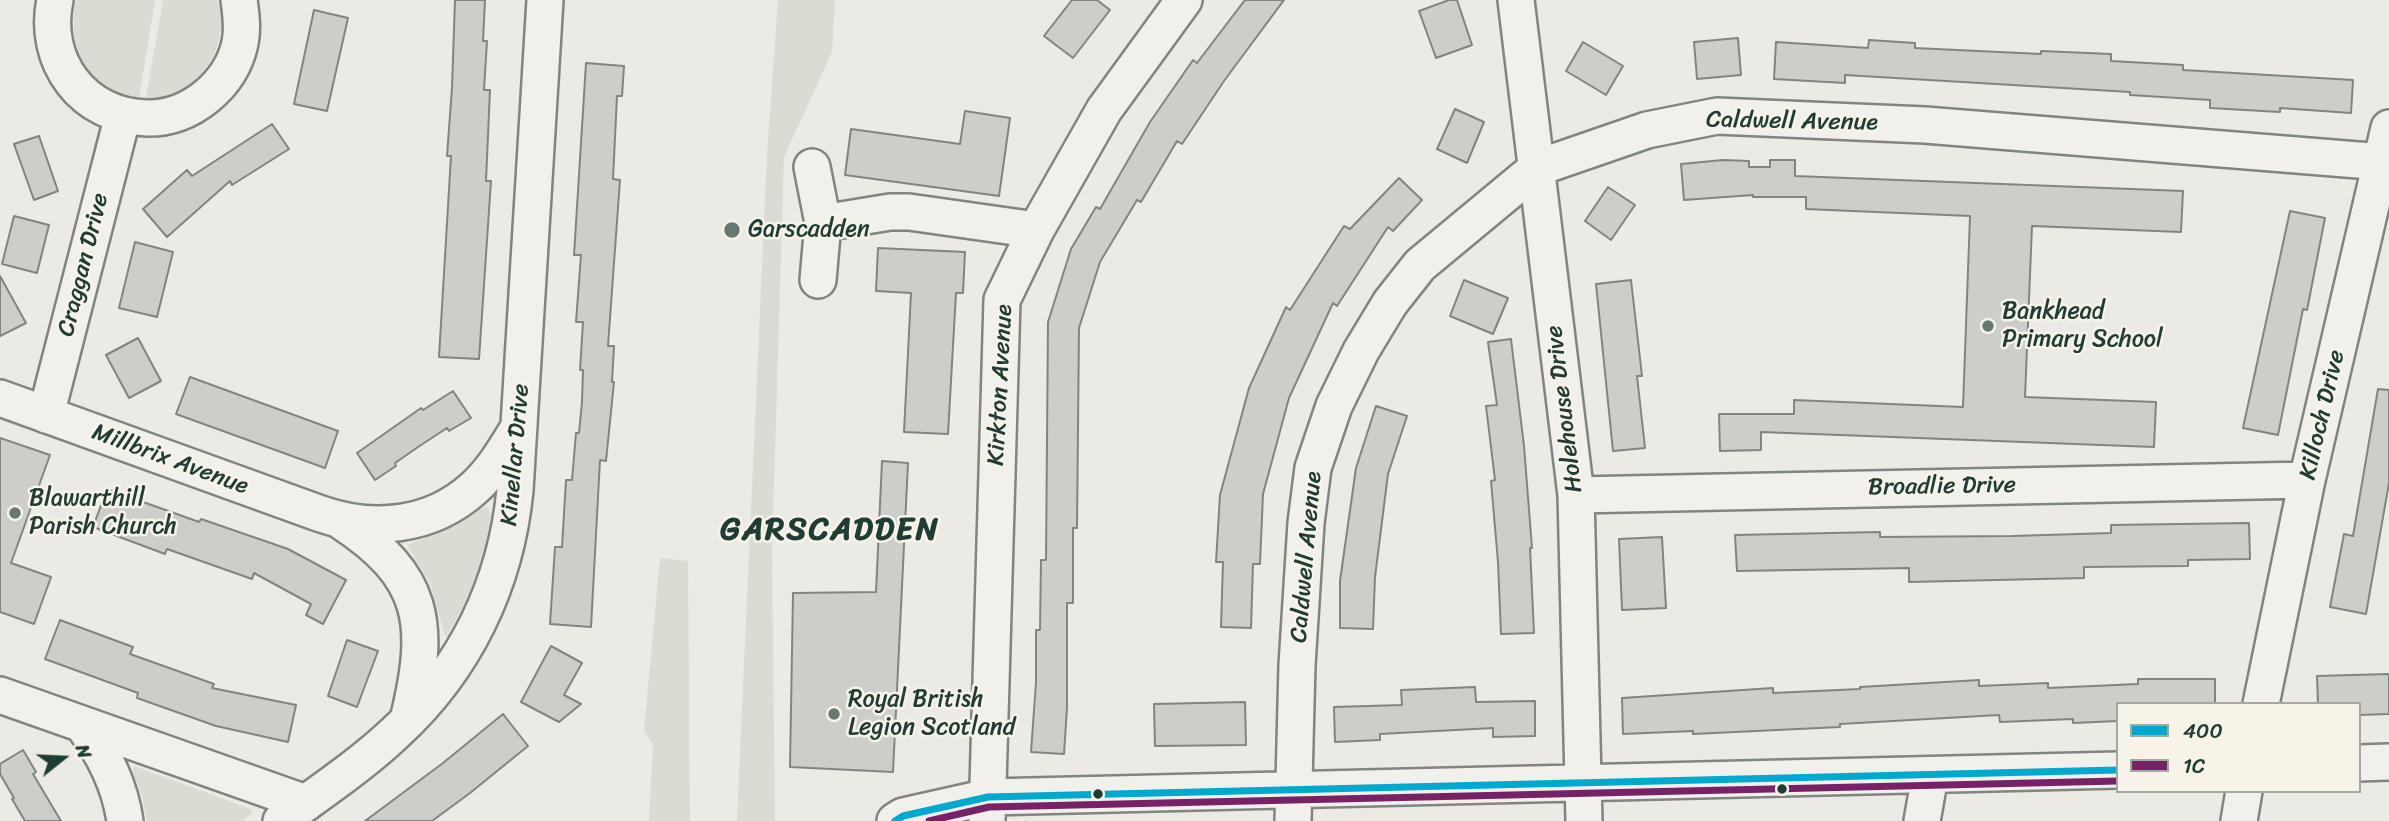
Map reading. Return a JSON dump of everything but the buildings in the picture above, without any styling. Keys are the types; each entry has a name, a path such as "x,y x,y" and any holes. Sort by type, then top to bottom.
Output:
{"street":[{"path":"55,0 52,15 53,42 62,67 78,88 99,105 123,115 148,118 174,114 197,104 216,88 232,67 240,43 242,17 239,0"},
{"name":"Kinellar Drive","path":"293,812 381,746 409,720 446,677 465,648 497,580 513,514 545,0"},
{"name":"Holehouse Drive","path":"1516,0 1576,495 1584,821"},
{"name":"Kirkton Avenue","path":"988,809 1002,300 1037,230 1104,110 1178,2"},
{"name":"Craggan Drive","path":"46,415 123,115"},
{"name":"Caldwell Avenue","path":"1293,806 1297,664 1306,523 1313,468 1335,406 1361,351 1390,303 1420,265 1537,168 1647,130 1717,116 2386,145"},
{"name":"Killoch Drive","path":"2261,702 2307,480 2386,145"},
{"path":"812,167 822,223 818,280"},
{"path":"822,223 890,212 909,212 1037,230"},
{"name":"Millbrix Avenue","path":"0,398 341,521 363,525 414,520 443,509 465,495 487,474 520,426"},
{"name":"Broadlie Drive","path":"1576,495 2307,480"},
{"name":"Millbrix Avenue","path":"341,521 368,538 383,552 397,570 413,600 418,617 421,648 419,673 409,720"},
{"path":"0,695 82,724 293,812"},
{"path":"82,724 96,743 113,779 125,821"},
{"path":"2361,763 2389,762"},
{"path":"895,821 903,816 988,809 1293,806 1584,782 2116,770"},
{"path":"1922,821 1930,776"},
{"path":"2239,821 2244,793"}],"shaded area":[{"path":"76,0 155,0 139,98 106,87 85,65 74,34"},
{"path":"163,0 217,0 221,17 220,35 207,67 195,81 181,91 164,97 146,98"},
{"path":"778,0 835,0 832,52 784,157 772,547 775,821 737,821 767,155"},
{"path":"487,507 491,514 480,561 462,607 445,636 430,583 407,545 459,524"},
{"path":"660,558 688,561 690,821 649,821 653,744 644,731"},
{"path":"134,766 253,812 242,821 147,821 142,796 132,770"}],"transit line":[{"name":"400","path":"895,821 903,816 988,797 2116,770"},
{"name":"1C","path":"929,821 989,807 2116,781"}],"place":[{"name":"Garscadden","path":"732,230"},
{"name":"Bankhead Primary School","path":"1988,326"},
{"name":"Blawarthill Parish Church","path":"15,513"},
{"name":"Royal British Legion Scotland","path":"834,714"}],"district":[{"name":"GARSCADDEN","path":"830,531"}]}
